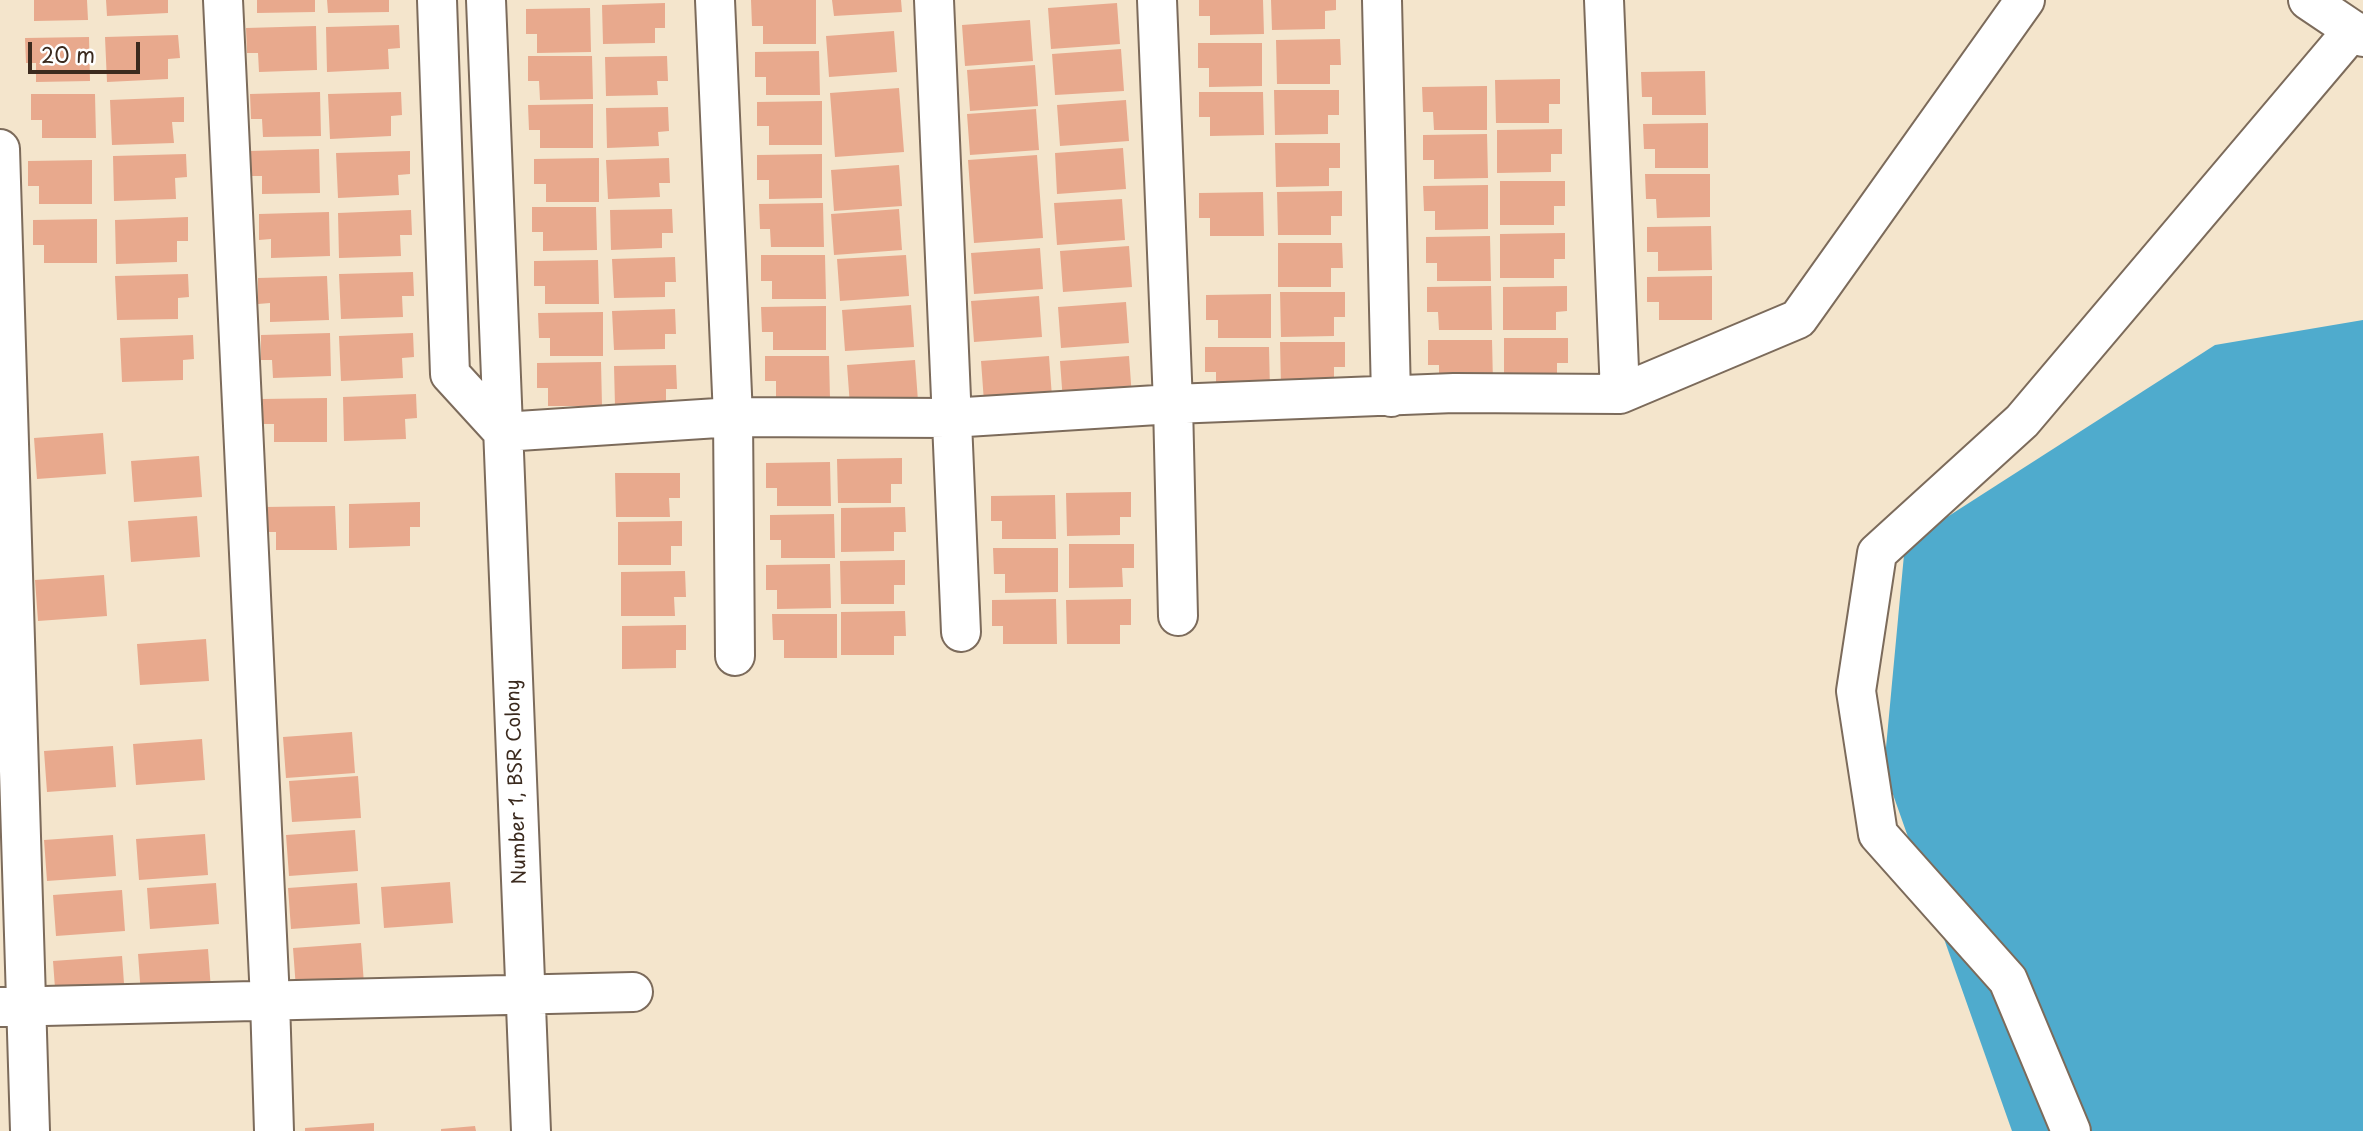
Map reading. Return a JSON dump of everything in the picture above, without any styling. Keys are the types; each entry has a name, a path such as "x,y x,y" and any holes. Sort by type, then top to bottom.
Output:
{"street":[{"path":"223,0 274,1131"},
{"path":"437,0 450,374 503,432 733,417 950,418 1174,404 1454,393 1620,394 1798,318 2025,0"},
{"name":"Number 1, BSR Colony","path":"486,0 531,1131"},
{"path":"715,0 733,417 735,656"},
{"path":"934,0 961,632"},
{"path":"1157,0 1174,404 1178,616"},
{"path":"1382,0 1391,397"},
{"path":"1604,0 1620,394"},
{"path":"2070,1131 2008,980 1878,834 1856,691 1877,553 2022,421 2358,34 2308,0"},
{"path":"0,149 13,1007 30,1131"},
{"path":"13,1007 633,992"}],"water":[{"path":"2363,320 2363,1131 2012,1131 1884,769 1905,544 2215,345"}],"building":[{"path":"34,0 87,0 88,20 34,21"},
{"path":"106,0 168,0 168,13 107,16"},
{"path":"257,0 315,0 315,12 257,13"},
{"path":"327,0 389,0 389,12 328,13"},
{"path":"751,0 816,0 816,44 763,44 763,26 752,26"},
{"path":"832,0 901,0 902,12 834,16"},
{"path":"1199,0 1263,0 1264,34 1210,35 1210,16 1199,16"},
{"path":"1271,0 1336,0 1336,10 1325,11 1325,29 1272,30"},
{"path":"665,3 665,28 655,28 655,43 603,44 602,5"},
{"path":"1117,3 1120,44 1051,49 1048,8"},
{"path":"590,8 591,52 537,53 537,34 526,34 526,9"},
{"path":"1030,20 1033,61 965,66 962,25"},
{"path":"399,25 400,48 388,49 389,69 327,72 326,27"},
{"path":"316,26 317,70 259,72 258,53 247,53 246,28"},
{"path":"894,31 897,72 829,77 826,36"},
{"path":"178,35 180,58 168,59 168,79 107,82 105,37"},
{"path":"89,37 90,81 36,82 36,63 26,63 25,38"},
{"path":"1340,39 1341,65 1330,65 1330,84 1277,84 1276,40"},
{"path":"1198,43 1262,43 1262,86 1209,87 1209,68 1198,68"},
{"path":"1121,49 1124,91 1055,95 1052,54"},
{"path":"819,51 820,95 766,95 766,77 755,77 755,52"},
{"path":"528,56 592,56 593,99 540,100 539,81 528,81"},
{"path":"667,56 668,81 657,81 658,95 606,96 605,57"},
{"path":"1035,65 1038,106 970,111 967,70"},
{"path":"1705,71 1706,115 1652,115 1652,97 1642,97 1641,72"},
{"path":"1560,79 1560,104 1549,104 1549,123 1496,123 1495,80"},
{"path":"1487,86 1487,130 1434,130 1433,112 1423,112 1422,87"},
{"path":"899,88 904,152 835,157 830,93"},
{"path":"1274,90 1339,90 1339,115 1328,115 1328,134 1275,135"},
{"path":"320,92 321,136 263,137 262,119 251,119 250,94"},
{"path":"401,92 402,115 391,116 391,136 330,139 328,94"},
{"path":"1199,92 1263,92 1264,135 1210,136 1210,117 1199,117"},
{"path":"31,94 95,94 96,138 42,138 42,120 31,120"},
{"path":"184,97 184,122 172,122 174,143 112,145 110,100"},
{"path":"1126,100 1129,141 1060,146 1057,105"},
{"path":"822,101 822,145 769,145 769,126 757,126 757,102"},
{"path":"593,104 593,148 540,148 540,130 529,130 528,105"},
{"path":"668,107 669,131 658,132 659,146 607,148 606,108"},
{"path":"1036,109 1039,150 970,155 967,114"},
{"path":"1708,123 1708,168 1655,168 1655,149 1644,149 1643,124"},
{"path":"1562,129 1562,154 1551,154 1551,172 1497,173 1497,130"},
{"path":"1487,134 1488,178 1434,179 1434,160 1423,160 1423,135"},
{"path":"1275,143 1340,143 1340,168 1329,168 1329,186 1276,187"},
{"path":"1123,148 1126,189 1057,194 1055,153"},
{"path":"319,149 320,193 262,194 262,176 250,176 250,151"},
{"path":"410,151 410,174 398,175 399,195 338,198 336,153"},
{"path":"186,154 187,177 175,178 176,199 114,201 113,156"},
{"path":"822,154 822,198 769,199 769,180 757,180 757,155"},
{"path":"1037,155 1043,238 974,243 968,160"},
{"path":"599,158 599,202 546,202 546,184 534,184 534,159"},
{"path":"669,158 670,183 659,183 660,197 608,199 606,160"},
{"path":"92,160 92,204 39,204 39,186 28,186 28,161"},
{"path":"899,165 902,206 834,211 831,170"},
{"path":"1645,174 1710,174 1710,217 1657,218 1656,199 1646,199"},
{"path":"1500,181 1565,181 1565,206 1554,206 1554,225 1500,225"},
{"path":"1488,185 1488,229 1435,230 1435,211 1424,211 1423,186"},
{"path":"1342,191 1342,216 1331,216 1331,235 1278,235 1277,192"},
{"path":"1263,192 1264,236 1210,236 1210,218 1199,218 1199,193"},
{"path":"1122,199 1125,240 1057,245 1054,203"},
{"path":"823,203 824,247 771,247 770,229 760,229 759,204"},
{"path":"532,207 596,207 597,250 543,251 543,232 532,232"},
{"path":"672,209 673,233 662,233 662,248 611,250 610,210"},
{"path":"899,209 902,250 834,255 831,214"},
{"path":"411,210 412,235 400,235 401,256 339,258 338,213"},
{"path":"329,212 330,256 271,258 271,239 259,240 259,214"},
{"path":"188,217 188,241 177,241 177,262 116,264 115,220"},
{"path":"97,219 97,263 44,263 44,245 33,245 33,220"},
{"path":"1711,226 1712,270 1658,271 1658,252 1647,252 1647,227"},
{"path":"1565,233 1565,259 1554,259 1554,278 1500,278 1500,234"},
{"path":"1490,236 1491,281 1437,281 1437,263 1426,263 1426,237"},
{"path":"1278,243 1342,243 1343,268 1331,268 1331,287 1278,287"},
{"path":"1129,246 1132,287 1063,292 1060,251"},
{"path":"1040,248 1043,289 974,294 971,253"},
{"path":"761,255 825,255 826,299 772,299 772,281 761,281"},
{"path":"906,255 909,296 840,301 837,259"},
{"path":"675,257 676,282 665,282 665,297 614,298 612,259"},
{"path":"598,260 599,304 545,304 545,286 534,286 534,261"},
{"path":"413,272 414,296 402,296 403,317 341,319 339,274"},
{"path":"188,274 189,297 178,298 178,319 117,320 115,276"},
{"path":"327,276 329,320 270,322 270,303 258,304 258,278"},
{"path":"1712,276 1712,320 1659,320 1659,302 1647,302 1647,277"},
{"path":"1491,286 1492,330 1439,330 1438,312 1427,312 1427,287"},
{"path":"1567,286 1567,311 1556,312 1556,330 1503,330 1503,287"},
{"path":"1280,292 1345,292 1345,317 1334,317 1334,336 1281,337"},
{"path":"1271,294 1271,338 1218,338 1218,320 1206,320 1206,295"},
{"path":"1039,296 1042,337 974,342 971,301"},
{"path":"1126,302 1129,343 1061,348 1058,307"},
{"path":"911,305 914,347 845,351 842,310"},
{"path":"826,306 826,350 773,350 773,332 762,332 761,307"},
{"path":"675,309 676,334 665,334 665,349 614,350 612,311"},
{"path":"603,312 603,356 550,356 550,338 539,338 538,313"},
{"path":"330,333 331,376 273,378 272,360 261,360 261,335"},
{"path":"413,333 414,357 402,358 403,378 341,381 339,336"},
{"path":"193,335 194,359 183,360 183,380 122,382 120,338"},
{"path":"1504,338 1568,338 1568,363 1557,363 1557,381 1504,382"},
{"path":"1428,340 1492,340 1493,383 1439,384 1439,365 1428,365"},
{"path":"1280,342 1345,342 1345,367 1334,367 1334,386 1281,386"},
{"path":"1205,347 1269,347 1270,390 1216,391 1216,372 1205,372"},
{"path":"765,356 829,356 830,399 776,400 776,381 765,381"},
{"path":"1049,356 1052,397 984,402 981,361"},
{"path":"1129,356 1132,397 1063,402 1060,361"},
{"path":"915,360 918,401 850,406 847,365"},
{"path":"601,362 602,406 548,406 548,388 537,388 537,363"},
{"path":"676,365 677,389 666,389 666,404 615,406 614,366"},
{"path":"416,394 417,418 405,419 406,439 344,441 343,397"},
{"path":"327,398 327,442 274,442 274,424 263,424 262,399"},
{"path":"103,433 106,474 37,479 34,438"},
{"path":"199,456 202,497 134,502 131,461"},
{"path":"902,458 902,484 891,484 891,503 838,503 837,459"},
{"path":"830,462 831,506 777,506 777,488 766,488 766,463"},
{"path":"615,473 680,473 680,498 669,498 670,517 616,517"},
{"path":"1131,492 1131,517 1120,517 1120,535 1067,536 1066,493"},
{"path":"1055,495 1056,539 1002,539 1002,521 991,521 991,496"},
{"path":"420,502 420,527 410,527 410,546 349,548 349,504"},
{"path":"335,506 337,550 276,550 276,532 264,532 264,507"},
{"path":"905,507 906,532 894,532 894,551 841,552 841,508"},
{"path":"834,514 835,558 781,558 781,540 770,540 770,515"},
{"path":"197,516 200,557 131,562 128,521"},
{"path":"682,521 682,546 671,546 671,565 618,565 618,522"},
{"path":"1069,544 1134,544 1134,568 1122,568 1123,587 1069,588"},
{"path":"993,548 1058,548 1058,592 1005,593 1005,574 994,574"},
{"path":"905,560 905,585 894,585 894,604 841,604 840,561"},
{"path":"830,564 831,608 777,609 777,590 766,590 766,565"},
{"path":"685,571 686,597 674,597 675,616 621,616 621,572"},
{"path":"104,575 107,616 38,621 35,580"},
{"path":"1056,599 1057,644 1003,644 1003,626 992,626 992,600"},
{"path":"1131,599 1131,625 1120,625 1120,644 1067,644 1066,600"},
{"path":"905,611 906,636 894,636 894,655 841,655 841,612"},
{"path":"772,614 837,614 837,658 784,658 784,640 773,640"},
{"path":"686,625 686,650 676,650 676,668 622,669 622,626"},
{"path":"206,639 209,681 140,685 137,644"},
{"path":"352,732 355,773 286,778 283,737"},
{"path":"202,739 205,780 136,785 133,744"},
{"path":"113,746 116,787 47,792 44,751"},
{"path":"358,776 361,818 292,822 289,781"},
{"path":"355,830 358,871 289,876 286,835"},
{"path":"205,834 208,875 139,880 136,839"},
{"path":"113,835 116,876 47,881 44,840"},
{"path":"450,882 453,923 384,928 381,887"},
{"path":"216,883 219,924 150,929 147,888"},
{"path":"357,883 360,924 291,929 288,888"},
{"path":"122,890 125,931 56,936 53,895"},
{"path":"361,943 364,984 296,989 293,948"},
{"path":"208,949 211,990 141,995 138,954"},
{"path":"122,956 125,997 56,1002 53,961"},
{"path":"374,1123 374,1131 305,1131 305,1128"},
{"path":"475,1126 476,1131 441,1131 441,1129"}]}
